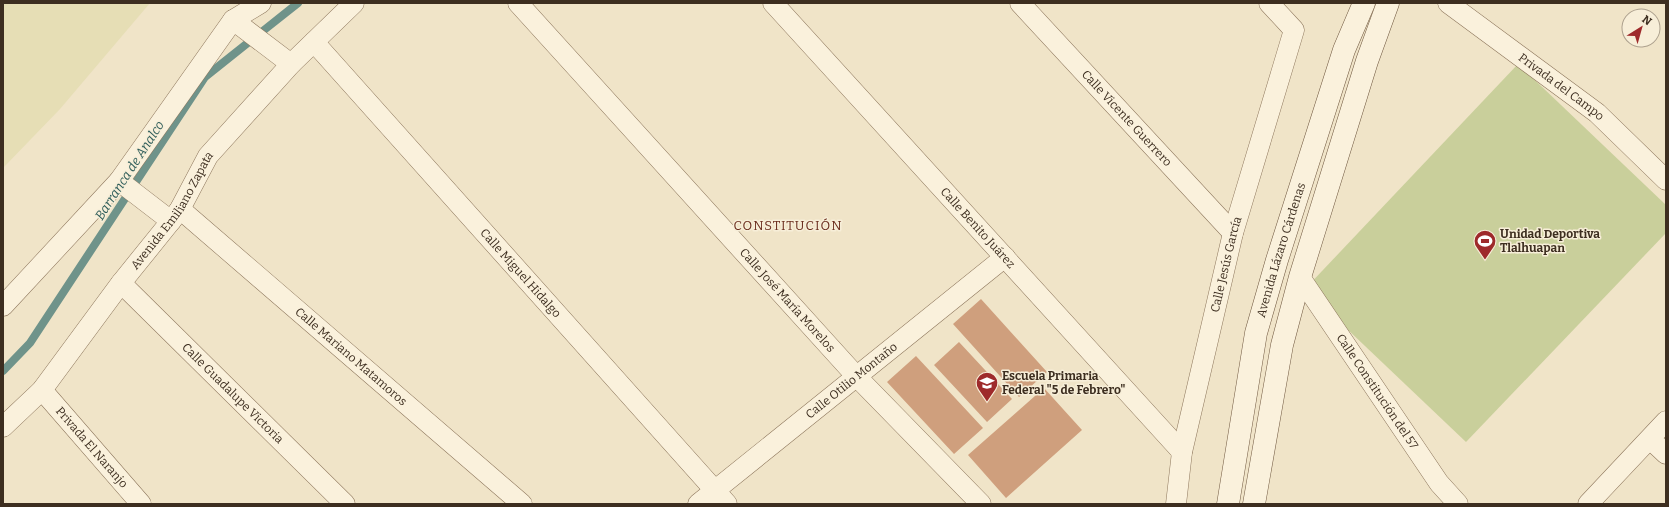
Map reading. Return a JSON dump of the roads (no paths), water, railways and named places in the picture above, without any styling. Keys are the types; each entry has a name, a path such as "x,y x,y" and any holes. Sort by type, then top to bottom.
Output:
{"main road":[{"name":"Avenida Lázaro Cárdenas","path":"1228,504 1256,333 1277,260 1344,50 1364,3"},
{"path":"1254,504 1282,345 1300,276 1367,61 1388,3"}],"street":[{"path":"3,306 121,182 235,21 261,3"},
{"name":"Avenida Emiliano Zapata","path":"3,427 42,390 121,283 208,156 284,58 314,42 354,3"},
{"name":"Calle José María Morelos","path":"518,3 857,377 981,504"},
{"name":"Calle Benito Juárez","path":"773,3 1182,452"},
{"name":"Calle Vicente Guerrero","path":"1020,3 1233,233"},
{"name":"Calle Jesús García","path":"1176,504 1182,452 1233,233 1294,30 1269,3"},
{"name":"Privada del Campo","path":"1448,3 1597,113 1666,180"},
{"path":"235,21 284,58"},
{"name":"Calle Miguel Hidalgo","path":"314,42 721,497"},
{"name":"Calle Mariano Matamoros","path":"121,182 169,213 522,504"},
{"name":"Calle Otilio Montaño","path":"698,504 721,497 857,377 1005,257"},
{"name":"Calle Constitución del 57","path":"1300,276 1439,483 1458,504"},
{"name":"Calle Guadalupe Victoria","path":"121,283 345,504"},
{"name":"Privada El Naranjo","path":"42,390 141,504"},
{"path":"1588,504 1666,422"},
{"path":"1650,439 1666,454"}],"waterway":[{"name":"Barranca de Analco","path":"3,371 30,343 205,77 298,3"}],"place":[{"name":"Unidad Deportiva Tlalhuapan","path":"1485,260"},
{"name":"Escuela Primaria Federal \"5 de Febrero\"","path":"987,402"}],"district":[{"name":"CONSTITUCIÓN","path":"788,225"}]}
